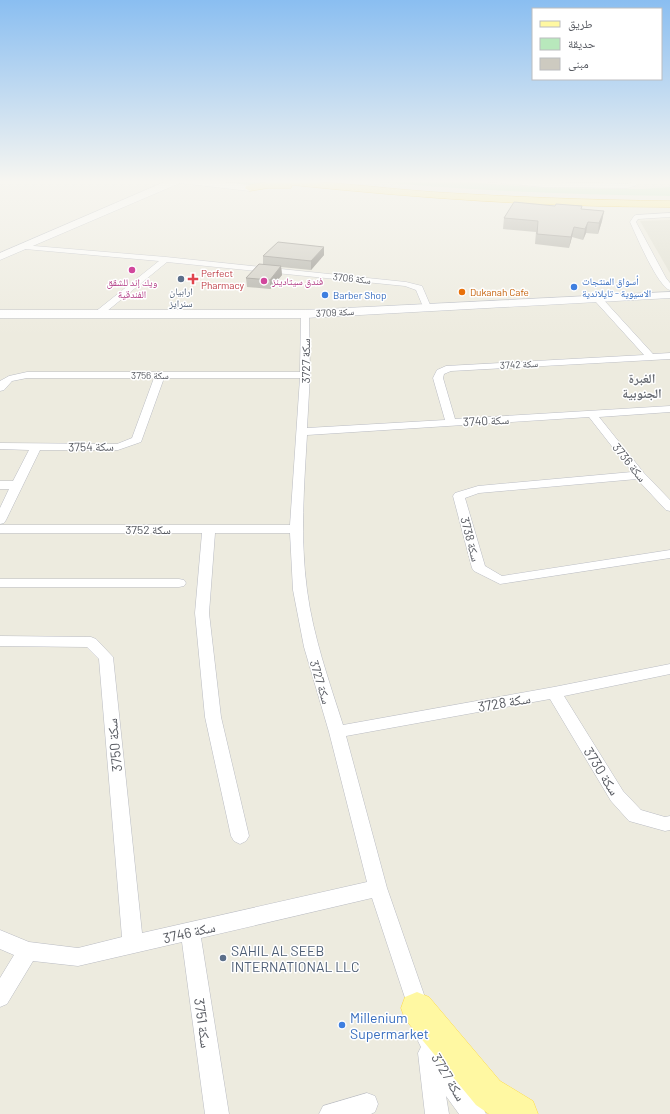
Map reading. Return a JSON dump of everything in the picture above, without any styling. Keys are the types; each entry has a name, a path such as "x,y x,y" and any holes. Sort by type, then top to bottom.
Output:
{"main road":[{"path":"422,1023 461,1062 488,1093 520,1114"}],"street":[{"path":"0,257 57,232"},
{"path":"639,232 662,279 670,288"},
{"name":"سكة 3706","path":"25,247 166,259 406,284 419,288 427,307"},
{"path":"98,314 166,259"},
{"name":"سكة 3709","path":"0,314 305,314 670,295"},
{"path":"598,299 651,357"},
{"name":"سكة 3727","path":"305,314 306,375 296,529 300,590 311,647 336,732 378,888 422,1023 442,1070 463,1102 474,1114"},
{"name":"سكة 3742","path":"451,422 438,378 440,372 449,368 670,356"},
{"name":"سكة 3756","path":"0,388 3,382 12,377 27,375 306,375"},
{"name":"سكة 3754","path":"0,446 118,447 137,440 160,375"},
{"name":"سكة 3740","path":"302,432 670,409"},
{"name":"سكة 3736","path":"592,414 640,476 670,507"},
{"path":"0,541 2,526 17,485 36,446"},
{"name":"سكة 3738","path":"640,476 478,490 459,496 479,568 500,580 670,554"},
{"path":"0,485 17,485"},
{"name":"سكة 3752","path":"2,526 296,529"},
{"path":"209,529 202,612 213,717 240,836"},
{"path":"0,583 179,583"},
{"name":"سكة 3750","path":"0,641 91,642 106,657 133,944"},
{"name":"سكة 3728","path":"336,732 554,693 670,669"},
{"name":"سكة 3730","path":"554,693 617,796 635,816 666,824 670,823"},
{"name":"سكة 3746","path":"0,939 28,951 78,957 378,888"},
{"name":"سكة 3751","path":"190,931 217,1114"},
{"path":"0,997 28,951"},
{"name":"سكة 3727","path":"422,1023 437,1114"},
{"path":"331,1114 367,1104"}],"shaded area":[{"path":"646,232 670,232 670,273"}],"building":[{"path":"537,232 573,232 571,237 537,234"},
{"path":"278,242 324,247 311,261 263,256"},
{"path":"259,264 281,266 270,280 246,278"}],"place":[{"name":"ويك إند للشقق الفندقية","path":"132,270"},
{"name":"ارابيان سنرايز","path":"181,279"},
{"name":"Perfect Pharmacy","path":"193,279"},
{"name":"فندق سيتادينز","path":"264,281"},
{"name":"أسواق المنتجات الاسيوية - تايلاندية","path":"574,287"},
{"name":"Dukanah Cafe","path":"462,292"},
{"name":"Barber Shop","path":"325,295"},
{"name":"SAHIL AL SEEB INTERNATIONAL LLC","path":"223,958"},
{"name":"Millenium Supermarket","path":"342,1025"}],"district":[{"name":"الغبرة الجنوبية","path":"642,386"}]}
